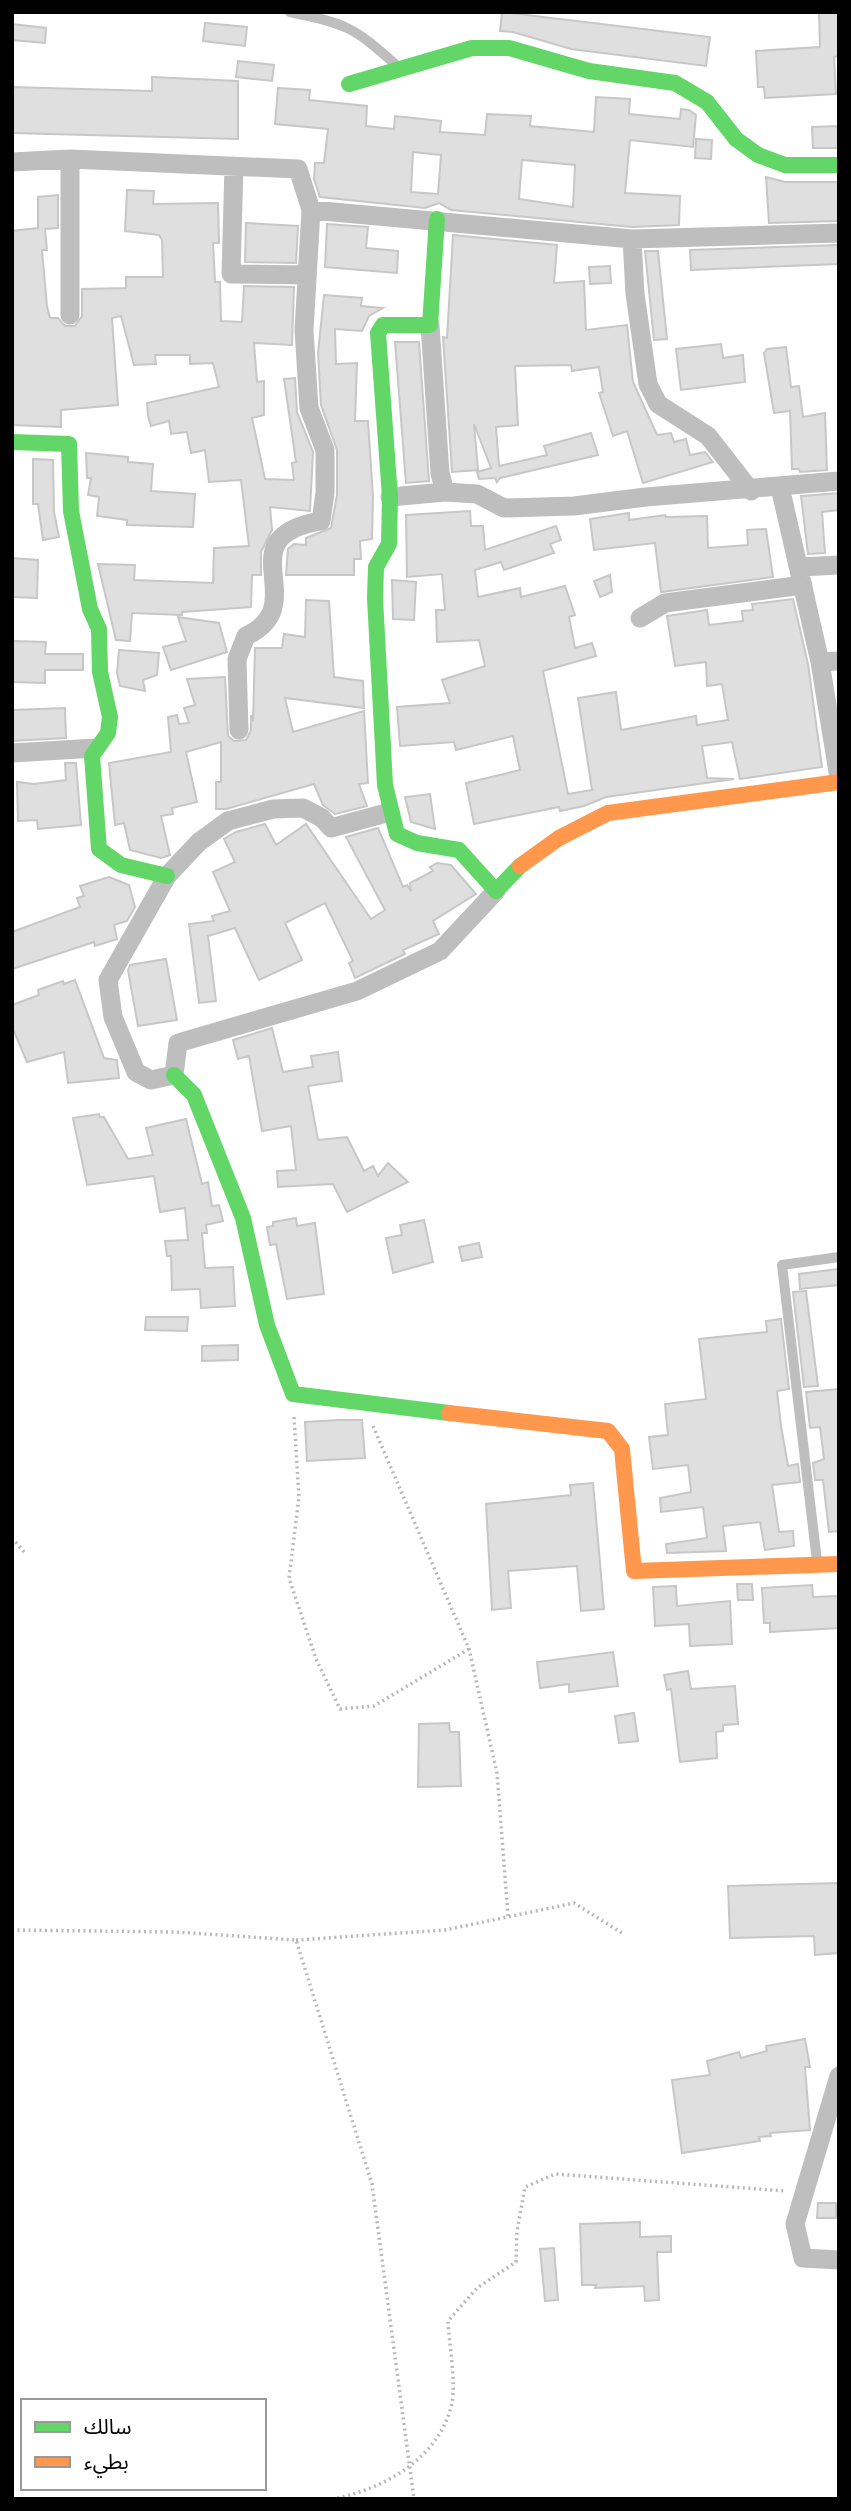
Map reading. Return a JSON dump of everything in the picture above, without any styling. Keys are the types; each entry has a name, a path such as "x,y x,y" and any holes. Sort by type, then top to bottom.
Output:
{"street":[{"path":"349,84 472,48 509,48 589,71 675,83 707,102 736,139 758,155 785,164 839,165"},
{"path":"69,315 71,159"},
{"path":"12,162 71,159 298,169 311,210 304,331 309,408 325,450 324,510 321,521 286,530 276,541 273,562 274,612 263,628 246,636 237,659 239,730"},
{"path":"234,166 231,274 307,275"},
{"path":"311,210 437,219 632,239 839,233"},
{"path":"437,219 430,325 440,473 445,492"},
{"path":"632,239 635,294 648,384 658,404 708,436 751,491"},
{"path":"430,325 391,323 379,328 385,455 390,497 389,544 376,567 375,598 385,785 397,834 417,843 459,850 496,891"},
{"path":"12,442 69,444 71,511 90,609 99,629 100,672 110,717 108,733 92,755 99,849 108,860 125,868 167,876"},
{"path":"390,497 445,492 477,494 504,508 573,506 646,496 751,491 839,481"},
{"path":"174,1075 178,1043 302,1009 380,980 440,951 519,867 559,838 608,813 839,780 829,662 802,576 780,487"},
{"path":"640,618 665,603 802,576 839,565"},
{"path":"12,753 96,748"},
{"path":"174,1075 150,1080 136,1072 113,1017 108,980 167,876 199,842 228,821 273,809 303,808 322,818 331,828 390,812"},
{"path":"174,1075 194,1095 243,1219 267,1325 293,1394 363,1405 608,1430 622,1449 634,1570 839,1564"},
{"path":"839,2076 795,2224 803,2258 839,2260"}],"lane":[{"path":"290,12 354,29 400,69"},
{"path":"817,1564 782,1265 839,1257"}],"path":[{"path":"293,1394 299,1497 289,1578 316,1659 340,1709 374,1706 470,1649"},
{"path":"363,1405 470,1649 498,1773 508,1916"},
{"path":"12,1538 25,1553"},
{"path":"12,1930 176,1932 296,1940 445,1930 575,1903 622,1933"},
{"path":"296,1940 372,2184 414,2499"},
{"path":"332,2499 359,2494 410,2467 432,2447 452,2402 448,2321 477,2288 516,2262 517,2231 525,2187 555,2174 804,2193"}],"building":[{"path":"502,12 710,37 706,66 571,49 513,32 500,31"},
{"path":"819,12 839,12 839,56 834,57 836,94 765,98 764,87 758,87 756,51 820,47"},
{"path":"205,23 247,27 245,46 203,41"},
{"path":"12,24 46,28 45,43 12,40"},
{"path":"238,61 274,65 272,81 236,77"},
{"path":"152,77 238,81 238,139 12,133 12,87 152,91"},
{"path":"278,88 310,90 309,100 367,106 366,126 394,129 395,116 441,121 440,132 485,135 487,114 531,116 530,126 594,132 596,97 630,99 629,114 680,119 681,109 696,115 693,147 630,140 625,193 680,196 679,225 632,227 451,210 439,203 425,208 320,197 314,179 315,163 324,163 328,129 275,124","holes":["413,152 441,155 438,194 411,192","522,160 575,165 573,207 519,199"]},
{"path":"839,126 839,148 813,148 812,127"},
{"path":"696,139 712,140 711,159 695,158"},
{"path":"766,177 785,182 839,182 839,221 769,223"},
{"path":"127,190 154,191 153,204 218,203 219,243 213,243 215,282 220,282 221,321 242,322 244,286 294,287 292,345 254,343 257,382 264,381 264,415 252,418 265,479 294,480 292,463 296,462 284,379 295,378 297,412 313,452 310,511 270,507 272,530 261,552 261,575 252,575 251,607 182,612 182,615 132,613 130,641 116,640 98,564 135,565 134,580 213,583 214,548 249,546 241,480 209,482 205,450 191,453 187,432 171,434 169,421 151,426 148,416 147,403 219,387 213,363 190,364 190,355 155,355 156,364 134,365 121,316 112,318 118,405 61,410 61,427 12,425 12,231 38,228 38,197 58,195 58,228 45,229 47,250 42,250 47,306 50,318 58,318 65,326 75,326 82,316 82,289 126,288 126,277 163,277 162,240 159,235 125,231"},
{"path":"246,223 298,226 296,263 245,262"},
{"path":"327,224 368,227 366,248 398,251 397,273 325,267"},
{"path":"453,235 557,245 554,283 584,281 586,330 627,325 633,382 657,435 671,433 674,442 686,439 690,455 705,452 713,462 643,483 627,431 613,436 599,393 603,392 599,367 572,371 571,365 515,366 518,425 496,427 499,466 547,455 544,446 591,433 598,455 500,478 497,482 495,478 479,479 477,472 491,468 474,424 478,470 452,472 443,337 447,338"},
{"path":"839,245 839,264 691,270 690,250"},
{"path":"645,251 658,251 667,339 654,340"},
{"path":"610,266 611,283 590,284 589,267"},
{"path":"324,295 362,298 361,306 383,308 369,316 362,331 335,329 336,364 357,363 355,421 368,421 373,497 372,539 360,541 361,559 354,559 354,575 286,575 288,549 294,544 306,545 306,538 331,528 337,495 337,450 321,405 318,353"},
{"path":"395,342 419,342 429,481 406,483"},
{"path":"721,344 723,358 743,355 745,382 681,390 676,349"},
{"path":"786,347 791,387 799,386 803,417 825,413 827,470 800,472 799,469 792,469 790,411 774,413 764,353 767,349"},
{"path":"86,453 128,457 128,462 153,464 151,491 195,494 193,527 127,525 127,520 97,516 99,497 88,495 91,478 87,478"},
{"path":"33,459 53,460 54,512 59,537 43,540 38,504 33,504"},
{"path":"839,493 839,510 822,512 825,553 808,554 801,496"},
{"path":"470,511 471,526 483,526 485,550 556,526 561,540 550,544 554,553 504,570 501,562 475,570 478,597 520,588 521,597 565,586 575,615 569,617 575,648 592,643 596,656 543,671 568,794 592,790 578,698 616,692 621,730 696,716 697,725 728,720 722,684 707,686 706,662 675,666 667,616 707,610 709,625 743,621 742,611 753,610 752,604 793,599 808,664 822,767 740,779 732,742 702,746 707,778 734,779 606,797 584,806 560,811 559,807 474,824 466,783 520,770 513,736 456,750 454,742 400,746 397,707 450,703 442,680 485,666 479,640 437,642 436,610 445,610 442,574 407,577 406,515"},
{"path":"629,513 629,520 665,515 707,516 708,548 748,545 747,530 766,529 773,577 661,592 655,543 594,550 590,519"},
{"path":"12,558 38,560 37,598 12,597"},
{"path":"610,575 612,592 600,597 594,581"},
{"path":"392,580 416,582 414,620 393,619"},
{"path":"306,600 329,601 334,677 363,681 364,708 285,698 293,732 364,711 368,783 359,784 367,806 335,814 323,805 314,784 226,809 216,809 216,782 221,782 221,742 186,752 197,802 172,808 173,814 161,816 170,855 161,858 130,850 124,823 115,825 109,763 171,752 168,717 177,715 179,724 189,723 184,708 195,705 187,679 225,677 228,736 234,741 246,740 251,730 251,715 253,721 255,648 282,648 284,634 305,637"},
{"path":"178,617 219,623 227,652 171,670 163,647 186,641"},
{"path":"12,641 46,642 45,654 83,654 83,670 45,670 45,683 12,682"},
{"path":"119,650 159,653 157,675 143,680 145,691 120,686 117,673"},
{"path":"65,708 66,738 12,741 12,710"},
{"path":"65,763 76,763 81,825 38,829 37,820 18,821 17,782 34,784 66,780"},
{"path":"430,794 435,829 411,822 405,797"},
{"path":"265,824 276,845 306,824 371,919 385,910 346,837 378,828 403,887 407,885 411,891 410,883 433,871 430,867 437,863 451,865 476,894 433,921 439,934 403,950 405,954 355,978 349,963 353,961 325,903 285,923 302,960 259,980 235,928 208,936 216,1001 199,1003 189,924 214,921 212,916 230,911 213,872 235,862 224,839 236,832"},
{"path":"109,877 129,885 135,907 127,921 114,925 117,939 95,946 94,942 12,969 12,932 80,907 77,898 84,896 80,886"},
{"path":"166,959 177,1020 138,1026 128,970 130,965"},
{"path":"75,980 104,1058 117,1060 119,1078 68,1083 64,1052 27,1062 12,1027 12,1005 39,995 38,990 63,981 64,984"},
{"path":"272,1028 283,1072 313,1067 311,1056 338,1052 342,1081 308,1086 318,1140 347,1137 364,1171 373,1166 378,1176 388,1163 408,1182 347,1212 333,1184 278,1187 277,1171 296,1170 291,1126 262,1131 249,1056 238,1059 233,1040"},
{"path":"99,1114 104,1117 128,1159 153,1155 146,1128 186,1119 202,1184 208,1182 212,1206 219,1205 223,1221 206,1225 207,1233 202,1233 205,1268 233,1267 235,1306 201,1308 200,1289 172,1290 171,1256 167,1256 165,1241 188,1240 185,1208 160,1212 154,1176 87,1185 73,1118"},
{"path":"296,1218 297,1226 315,1223 324,1294 287,1299 276,1244 270,1245 267,1227 273,1226 273,1222"},
{"path":"424,1220 433,1262 393,1273 386,1238 402,1235 400,1225"},
{"path":"479,1243 482,1257 462,1261 459,1247"},
{"path":"839,1269 839,1285 800,1289 799,1274"},
{"path":"806,1291 818,1386 804,1387 793,1292"},
{"path":"146,1317 188,1317 187,1331 145,1330"},
{"path":"781,1319 789,1389 777,1391 781,1426 788,1466 798,1464 800,1482 772,1485 779,1532 793,1531 794,1546 765,1550 760,1522 723,1526 726,1551 667,1553 666,1544 707,1538 703,1507 661,1512 660,1498 691,1492 688,1465 653,1469 649,1437 668,1435 665,1404 706,1399 699,1339 767,1332 766,1321"},
{"path":"238,1345 238,1360 202,1361 202,1346"},
{"path":"839,1389 839,1531 829,1532 823,1480 815,1480 813,1463 824,1459 820,1427 810,1428 806,1392"},
{"path":"362,1420 365,1458 307,1461 305,1422"},
{"path":"593,1483 604,1609 581,1611 577,1566 508,1571 511,1608 492,1610 486,1504 571,1495 570,1485"},
{"path":"737,1584 752,1584 753,1600 738,1600"},
{"path":"812,1585 813,1597 839,1596 839,1628 770,1632 770,1623 764,1623 762,1588"},
{"path":"676,1586 677,1606 730,1601 732,1644 690,1646 689,1624 655,1626 653,1587"},
{"path":"613,1652 618,1686 569,1692 569,1684 540,1688 537,1662"},
{"path":"688,1671 691,1689 735,1686 738,1724 723,1725 723,1731 716,1732 717,1758 680,1762 671,1689 667,1690 664,1675"},
{"path":"634,1713 638,1741 619,1743 615,1716"},
{"path":"449,1723 450,1732 459,1732 461,1786 418,1787 419,1724"},
{"path":"839,1883 839,1953 815,1955 814,1936 730,1938 728,1886"},
{"path":"805,2039 810,2067 805,2067 810,2130 770,2133 771,2136 759,2137 760,2141 682,2153 672,2080 710,2075 707,2061 739,2052 741,2058 767,2051 766,2046"},
{"path":"818,2203 836,2203 836,2218 817,2218"},
{"path":"640,2222 640,2237 671,2236 671,2252 657,2252 659,2300 645,2301 644,2286 595,2288 596,2285 582,2285 580,2224"},
{"path":"554,2248 558,2300 545,2301 540,2249"}],"traffic: fast":[{"path":"349,84 472,48 509,48 589,71 675,83 707,102 736,139 758,155 785,165 839,165"},
{"path":"437,219 430,325 383,325 378,333 390,497 389,544 376,567 375,598 385,785 397,834 417,843 459,850 496,891 520,866"},
{"path":"12,442 69,444 71,511 90,609 99,629 100,672 110,717 108,733 92,756 99,849 121,865 167,876"},
{"path":"174,1075 194,1095 243,1218 267,1325 293,1394 449,1413"}],"traffic: slow":[{"path":"520,866 559,838 608,813 839,782"},
{"path":"449,1413 608,1431 622,1449 634,1571 839,1564"}]}
